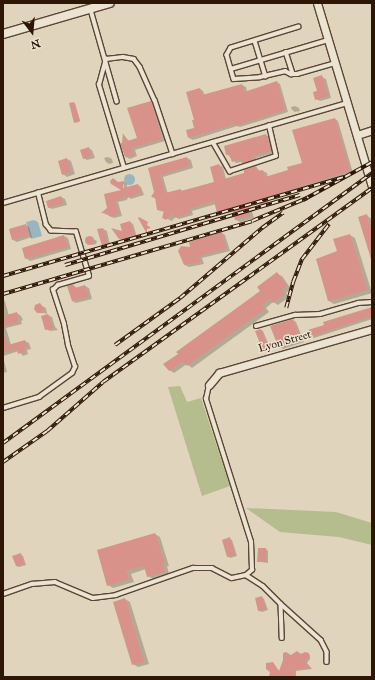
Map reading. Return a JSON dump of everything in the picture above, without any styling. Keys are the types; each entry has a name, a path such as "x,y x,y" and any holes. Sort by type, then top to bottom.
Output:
{"street":[{"path":"3,34 110,3"},
{"path":"317,3 372,185"},
{"path":"357,135 372,130"},
{"name":"Lyon Street","path":"209,385 219,373 372,329"}],"lane":[{"path":"90,9 117,101"},
{"path":"299,27 231,48 227,55 234,79 237,80 266,76 285,71 293,74 335,63"},
{"path":"231,69 328,40"},
{"path":"255,41 266,76"},
{"path":"286,52 293,74"},
{"path":"106,60 123,57 134,59 140,67 155,100 173,154"},
{"path":"106,60 99,85 124,168"},
{"path":"3,203 347,103"},
{"path":"213,142 230,171 276,156 269,126"},
{"path":"3,408 39,397 72,372 75,367 68,345 64,324 53,290 58,285 89,276 76,232 52,231 46,225 38,193"},
{"path":"256,326 295,315 320,314 372,302"},
{"path":"3,594 32,584 55,582 94,598 116,595 193,568 212,568 232,578 246,575 252,570 251,542 206,398 209,385"},
{"path":"246,575 263,586 321,640 327,652 327,662"},
{"path":"281,604 282,638"}],"green space":[{"path":"180,386 187,402 201,398 230,486 202,496 168,387"},
{"path":"246,508 336,512 372,523 372,545 339,537 280,532"}],"water":[{"path":"129,173 133,175 135,179 133,183 129,185 125,183 123,179 125,175"},
{"path":"34,220 38,222 42,236 31,239 26,222"}],"building":[{"path":"322,75 328,96 315,100 313,92 317,91 313,78"},
{"path":"277,81 285,110 235,126 235,124 188,138 186,130 194,128 192,120 194,120 186,92 200,88 202,95 242,84 244,92"},
{"path":"151,101 162,139 131,148 134,155 125,157 120,143 122,143 123,133 127,141 137,138 127,108"},
{"path":"74,102 80,121 74,123 69,103"},
{"path":"335,118 350,171 264,198 266,203 259,205 258,200 247,203 250,216 235,220 232,208 217,213 214,201 189,209 190,213 174,218 173,212 166,220 162,218 164,211 157,210 155,197 151,197 154,192 148,168 187,157 190,166 160,175 165,193 181,189 181,191 214,182 210,167 219,164 224,179 244,173 244,170 256,166 257,171 263,170 265,177 288,170 287,167 302,163 292,130"},
{"path":"266,134 271,151 253,156 254,160 242,164 241,159 232,162 229,154 226,155 224,146"},
{"path":"89,147 91,156 83,159 80,150"},
{"path":"67,158 71,172 62,175 58,161"},
{"path":"113,178 118,182 124,181 123,188 138,184 141,193 126,198 124,194 124,198 115,201 119,214 110,217 109,213 101,213 107,208 104,194 121,190 111,184 110,181"},
{"path":"61,196 63,203 48,208 46,201"},
{"path":"367,214 372,232 371,259 358,217"},
{"path":"139,217 148,222 147,225 151,228 147,229 147,234 138,218"},
{"path":"130,221 135,236 130,235 123,240 119,239 111,228 122,231 120,224"},
{"path":"26,224 29,236 12,240 9,229"},
{"path":"103,228 107,242 102,246 97,229"},
{"path":"222,232 226,249 199,256 201,262 184,265 178,251 181,246 190,247 189,242"},
{"path":"350,234 367,290 328,301 316,259 337,251 333,239"},
{"path":"64,235 68,247 25,259 22,248"},
{"path":"87,236 91,236 93,240 91,244 87,244 85,242 85,238"},
{"path":"277,272 287,286 282,290 285,294 273,303 270,299 262,305 265,309 187,366 183,361 169,371 163,364 178,354 176,352 260,291 257,287"},
{"path":"73,284 75,288 85,285 89,297 72,301 67,286"},
{"path":"40,303 43,307 43,313 37,313 34,309 35,305"},
{"path":"372,307 372,316 310,337 308,330 324,325 323,322"},
{"path":"17,312 18,322 3,326 3,316"},
{"path":"48,314 51,324 55,328 45,330 41,316"},
{"path":"293,319 301,340 279,348 270,326"},
{"path":"261,329 269,349 263,351 255,331"},
{"path":"3,333 8,345 25,340 27,347 24,348 25,352 18,354 17,349 3,353"},
{"path":"155,533 165,563 162,564 165,572 147,577 144,566 126,571 129,579 107,586 97,550"},
{"path":"230,537 235,555 227,557 222,540"},
{"path":"258,548 266,548 266,562 257,562"},
{"path":"21,553 24,564 16,566 12,556"},
{"path":"262,596 266,609 258,611 255,598"},
{"path":"125,598 144,662 132,665 113,602"},
{"path":"297,651 301,654 305,652 309,653 309,657 305,662 311,668 295,670 295,677 269,677 270,672 266,669 266,663 273,662 279,671 283,660 283,653 286,652 291,655"}],"railway":[{"path":"303,200 372,162"},
{"path":"3,443 372,173"},
{"path":"3,276 344,177"},
{"path":"3,462 47,431 103,382 372,188"},
{"path":"65,265 300,195"},
{"path":"3,294 252,221 307,198"},
{"path":"115,345 180,298 262,228 283,213"},
{"path":"286,308 293,282 302,259 329,224"}]}
